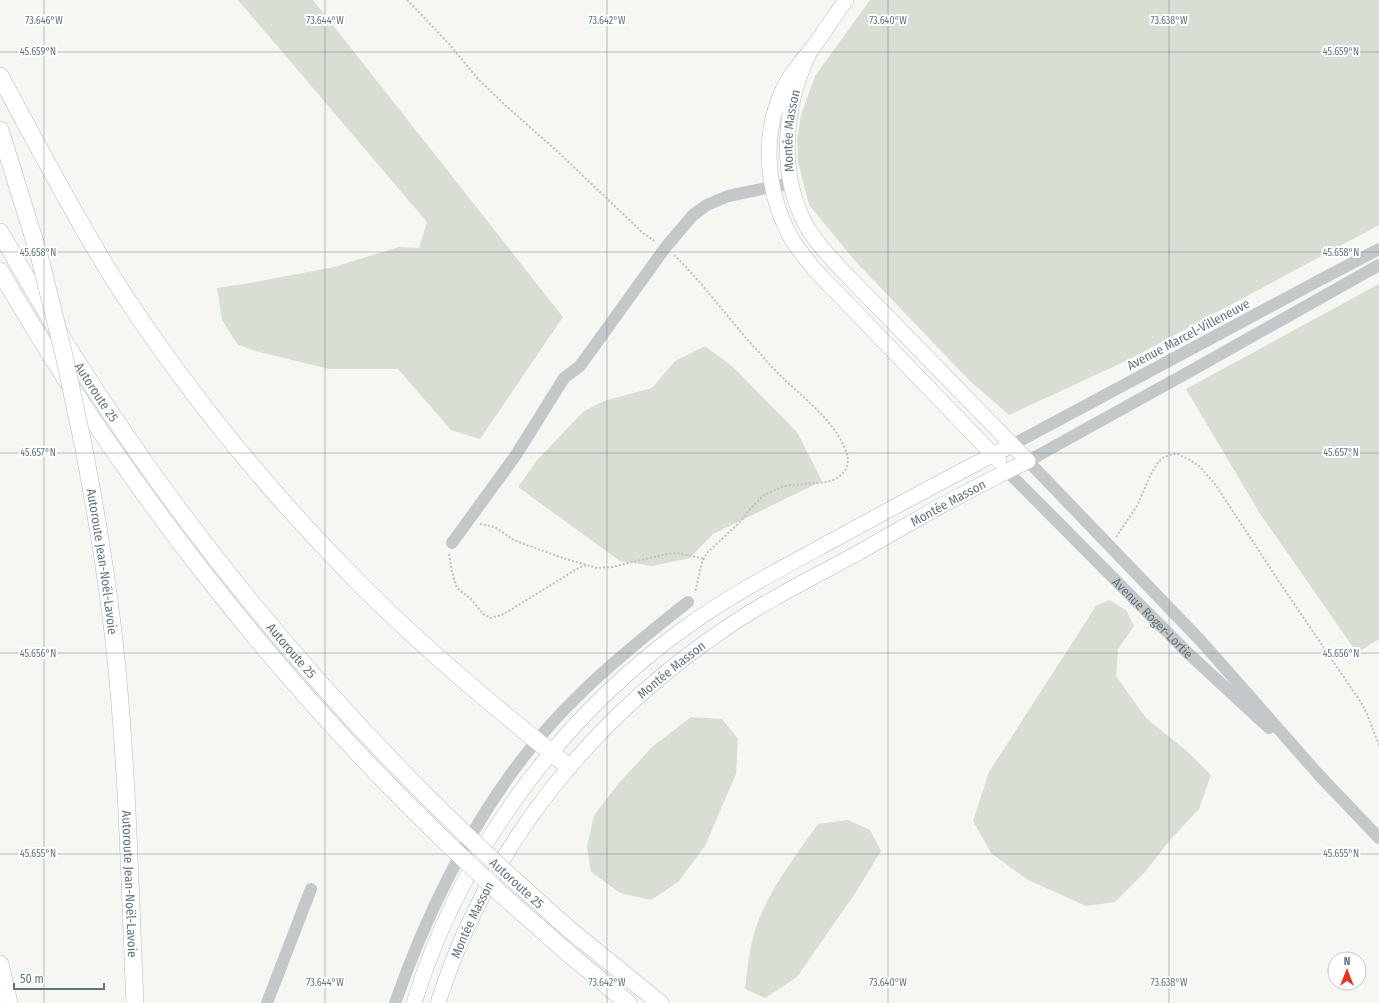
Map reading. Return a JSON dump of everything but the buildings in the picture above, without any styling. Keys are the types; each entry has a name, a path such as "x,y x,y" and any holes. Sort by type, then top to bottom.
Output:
{"highway":[{"path":"0,76 65,198 114,279 158,344 215,420 284,503 358,582 479,692 569,766"},
{"name":"Autoroute Jean-Noël-Lavoie","path":"0,130 38,255 64,355 83,444 103,562 118,680 127,803 135,1003"},
{"name":"Autoroute 25","path":"0,232 74,358 168,494 213,554 281,638 341,706 406,775 462,831 570,930 660,1003"},
{"name":"Autoroute 25","path":"0,271 66,378 120,460 210,580 268,652 331,724 452,848 502,894 628,1003"},
{"path":"0,964 9,1003"}],"main road":[{"name":"Montée Masson","path":"846,0 793,72 782,91 778,102 769,147 770,172 775,199 794,242 804,256 992,455"},
{"name":"Montée Masson","path":"414,1003 437,940 467,877 502,818 551,752 618,682 659,647 697,619 782,568 1012,445 821,247 802,216 791,183 787,150 790,120 800,75 811,49"},
{"name":"Avenue Roger-Lortie","path":"1012,445 1028,461"},
{"name":"Avenue Roger-Lortie","path":"992,455 1007,471"},
{"name":"Montée Masson","path":"438,1003 457,950 484,894 519,834 543,799 569,766 608,724 644,690 679,661 728,626 824,571 1028,461"}],"street":[{"path":"452,543 516,455 564,378 580,366 665,248 693,215 707,205 728,196 791,183"},
{"name":"Avenue Marcel-Villeneuve","path":"1012,445 1379,249"},
{"path":"1028,461 1379,265"},
{"name":"Avenue Roger-Lortie","path":"1028,461 1200,640 1319,775 1379,838"},
{"name":"Avenue Roger-Lortie","path":"1007,471 1188,653 1319,775"},
{"path":"395,1003 422,934 451,871 479,823 537,740 581,693 626,652 688,602"},
{"path":"267,1003 311,889"}],"path":[{"path":"407,0 449,44 478,79 504,104 558,152 643,233 675,256 732,323 780,375 814,406 842,442 847,455 847,466 843,473 834,480 827,482 784,486 764,495 741,521 707,554 704,559 695,593 688,602"},
{"path":"1110,546 1134,511 1158,462 1168,455 1178,454 1199,466 1214,484 1362,704 1379,745"},
{"path":"467,521 496,527 520,543 597,568 612,567 677,553 704,559"},
{"path":"452,543 449,554 457,588 472,600 479,610 491,618 504,614 580,567 587,565"}],"shaded area":[{"path":"238,0 313,0 563,317 480,439 451,430 398,369 330,369 259,352 238,345 222,320 217,288 334,267 399,247 419,248 427,222"},
{"path":"870,0 1379,0 1379,225 1128,360 1009,415 969,380 856,262 809,205 798,162 797,139 801,115 815,76"},
{"path":"1379,284 1379,639 1357,653 1259,512 1186,389"},
{"path":"705,346 733,367 797,432 822,481 713,534 690,558 652,566 620,561 518,487 538,459 584,411 604,401 652,388 675,361"},
{"path":"1109,600 1126,610 1134,626 1118,649 1116,676 1146,718 1189,753 1211,775 1199,809 1169,841 1145,872 1115,902 1086,906 1028,880 991,853 973,821 989,772 1096,606"},
{"path":"691,717 722,719 738,739 736,774 705,846 678,882 651,900 620,893 591,872 587,847 594,815 619,783 652,747"},
{"path":"848,820 870,830 881,851 856,892 797,977 765,998 745,989 754,934 772,892 818,824"}]}
